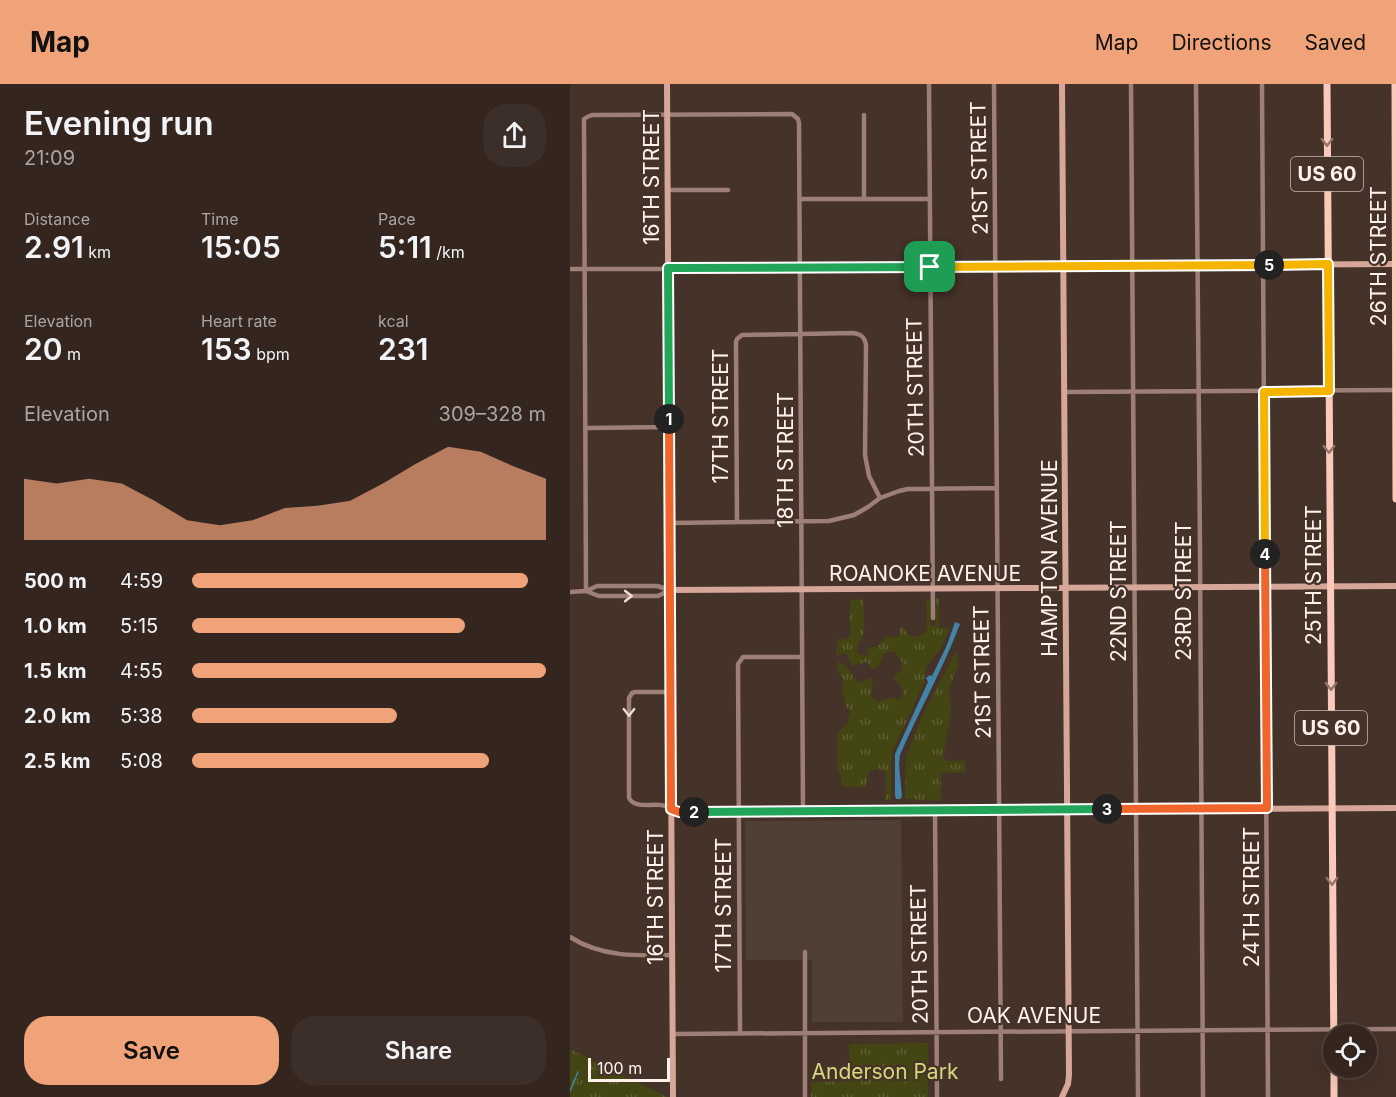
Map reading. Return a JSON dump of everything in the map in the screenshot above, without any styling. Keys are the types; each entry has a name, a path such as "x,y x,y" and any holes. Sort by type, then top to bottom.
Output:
{"main road":[{"name":"25TH STREET","path":"1327,84 1333,1024"},
{"name":"26TH STREET","path":"1395,84 1396,499"},
{"name":"25TH STREET","path":"1334,1078 1334,1097"}],"street":[{"name":"16TH STREET","path":"667,84 673,1097"},
{"name":"20TH STREET","path":"929,84 933,618"},
{"name":"21ST STREET","path":"994,84 1001,1079"},
{"name":"HAMPTON AVENUE","path":"1062,84 1069,1032 1069,1075 1062,1097"},
{"name":"22ND STREET","path":"1131,84 1138,1097"},
{"name":"23RD STREET","path":"1196,84 1203,1097"},
{"name":"24TH STREET","path":"1262,84 1268,1097"},
{"name":"18TH STREET","path":"667,115 789,114 795,116 799,123 803,811"},
{"path":"586,591 583,123 587,117 592,115 667,115"},
{"path":"864,116 864,199"},
{"path":"667,190 729,190"},
{"path":"800,199 930,199"},
{"path":"570,269 1395,264"},
{"path":"801,334 857,333 865,339 865,455 869,476 880,498"},
{"name":"17TH STREET","path":"737,522 737,339 742,335 801,334"},
{"path":"1064,392 1396,390"},
{"path":"585,428 669,427"},
{"path":"670,523 828,521 846,518 863,511 880,498 908,489 997,488"},
{"name":"ROANOKE AVENUE","path":"570,592 586,591 602,585 657,586 670,590 1396,586"},
{"name":"ROANOKE AVENUE","path":"586,591 599,596 658,596 670,590"},
{"name":"17TH STREET","path":"740,1033 738,659 743,657 802,657"},
{"path":"670,692 635,692 630,695 629,798 633,803 665,805 679,812 1396,807"},
{"name":"20TH STREET","path":"934,810 937,1097"},
{"path":"570,937 589,947 609,953 672,956"},
{"path":"805,952 805,1097"},
{"name":"OAK AVENUE","path":"1377,1029 1396,1029"},
{"name":"OAK AVENUE","path":"673,1034 1323,1030"}],"shaded area":[{"path":"901,820 903,1022 812,1022 812,960 746,960 745,821"}],"green space":[{"path":"926,598 930,599 930,626 935,626 936,598 939,598 939,628 950,628 940,650 926,667 924,683 893,750 891,800 885,800 886,774 881,770 870,771 866,787 841,785 837,767 838,732 847,724 850,710 845,705 841,692 844,682 838,671 837,661 845,665 861,683 869,678 873,679 871,696 878,702 893,697 899,700 903,696 902,688 893,677 901,670 902,662 894,651 884,653 880,664 872,670 867,662 852,666 847,654 843,653 836,657 837,642 840,639 846,639 850,634 850,600 863,599 864,632 857,653 865,656 868,653 868,647 877,647 886,636 900,635 900,628 904,628 907,634 915,637 924,633 927,628"},
{"path":"955,653 958,666 949,689 951,711 943,758 946,761 965,761 965,772 941,773 941,801 905,799 906,757 922,716"},
{"name":"Anderson Park","path":"928,1043 928,1097 811,1097 811,1082 849,1081 849,1044"},
{"path":"570,1049 667,1097 570,1097"},
{"path":"890,1061 913,1095 897,1097 878,1070"}],"water":[{"path":"955,622 960,624 953,641 900,755 902,796 896,799 895,754 928,682 926,678 932,676"}],"waterway":[{"path":"570,1091 578,1072"}],"route":[{"path":"1328,264 1329,391 1264,392 1267,808 739,812 679,812 671,809 668,268 930,267 1328,264"}]}
